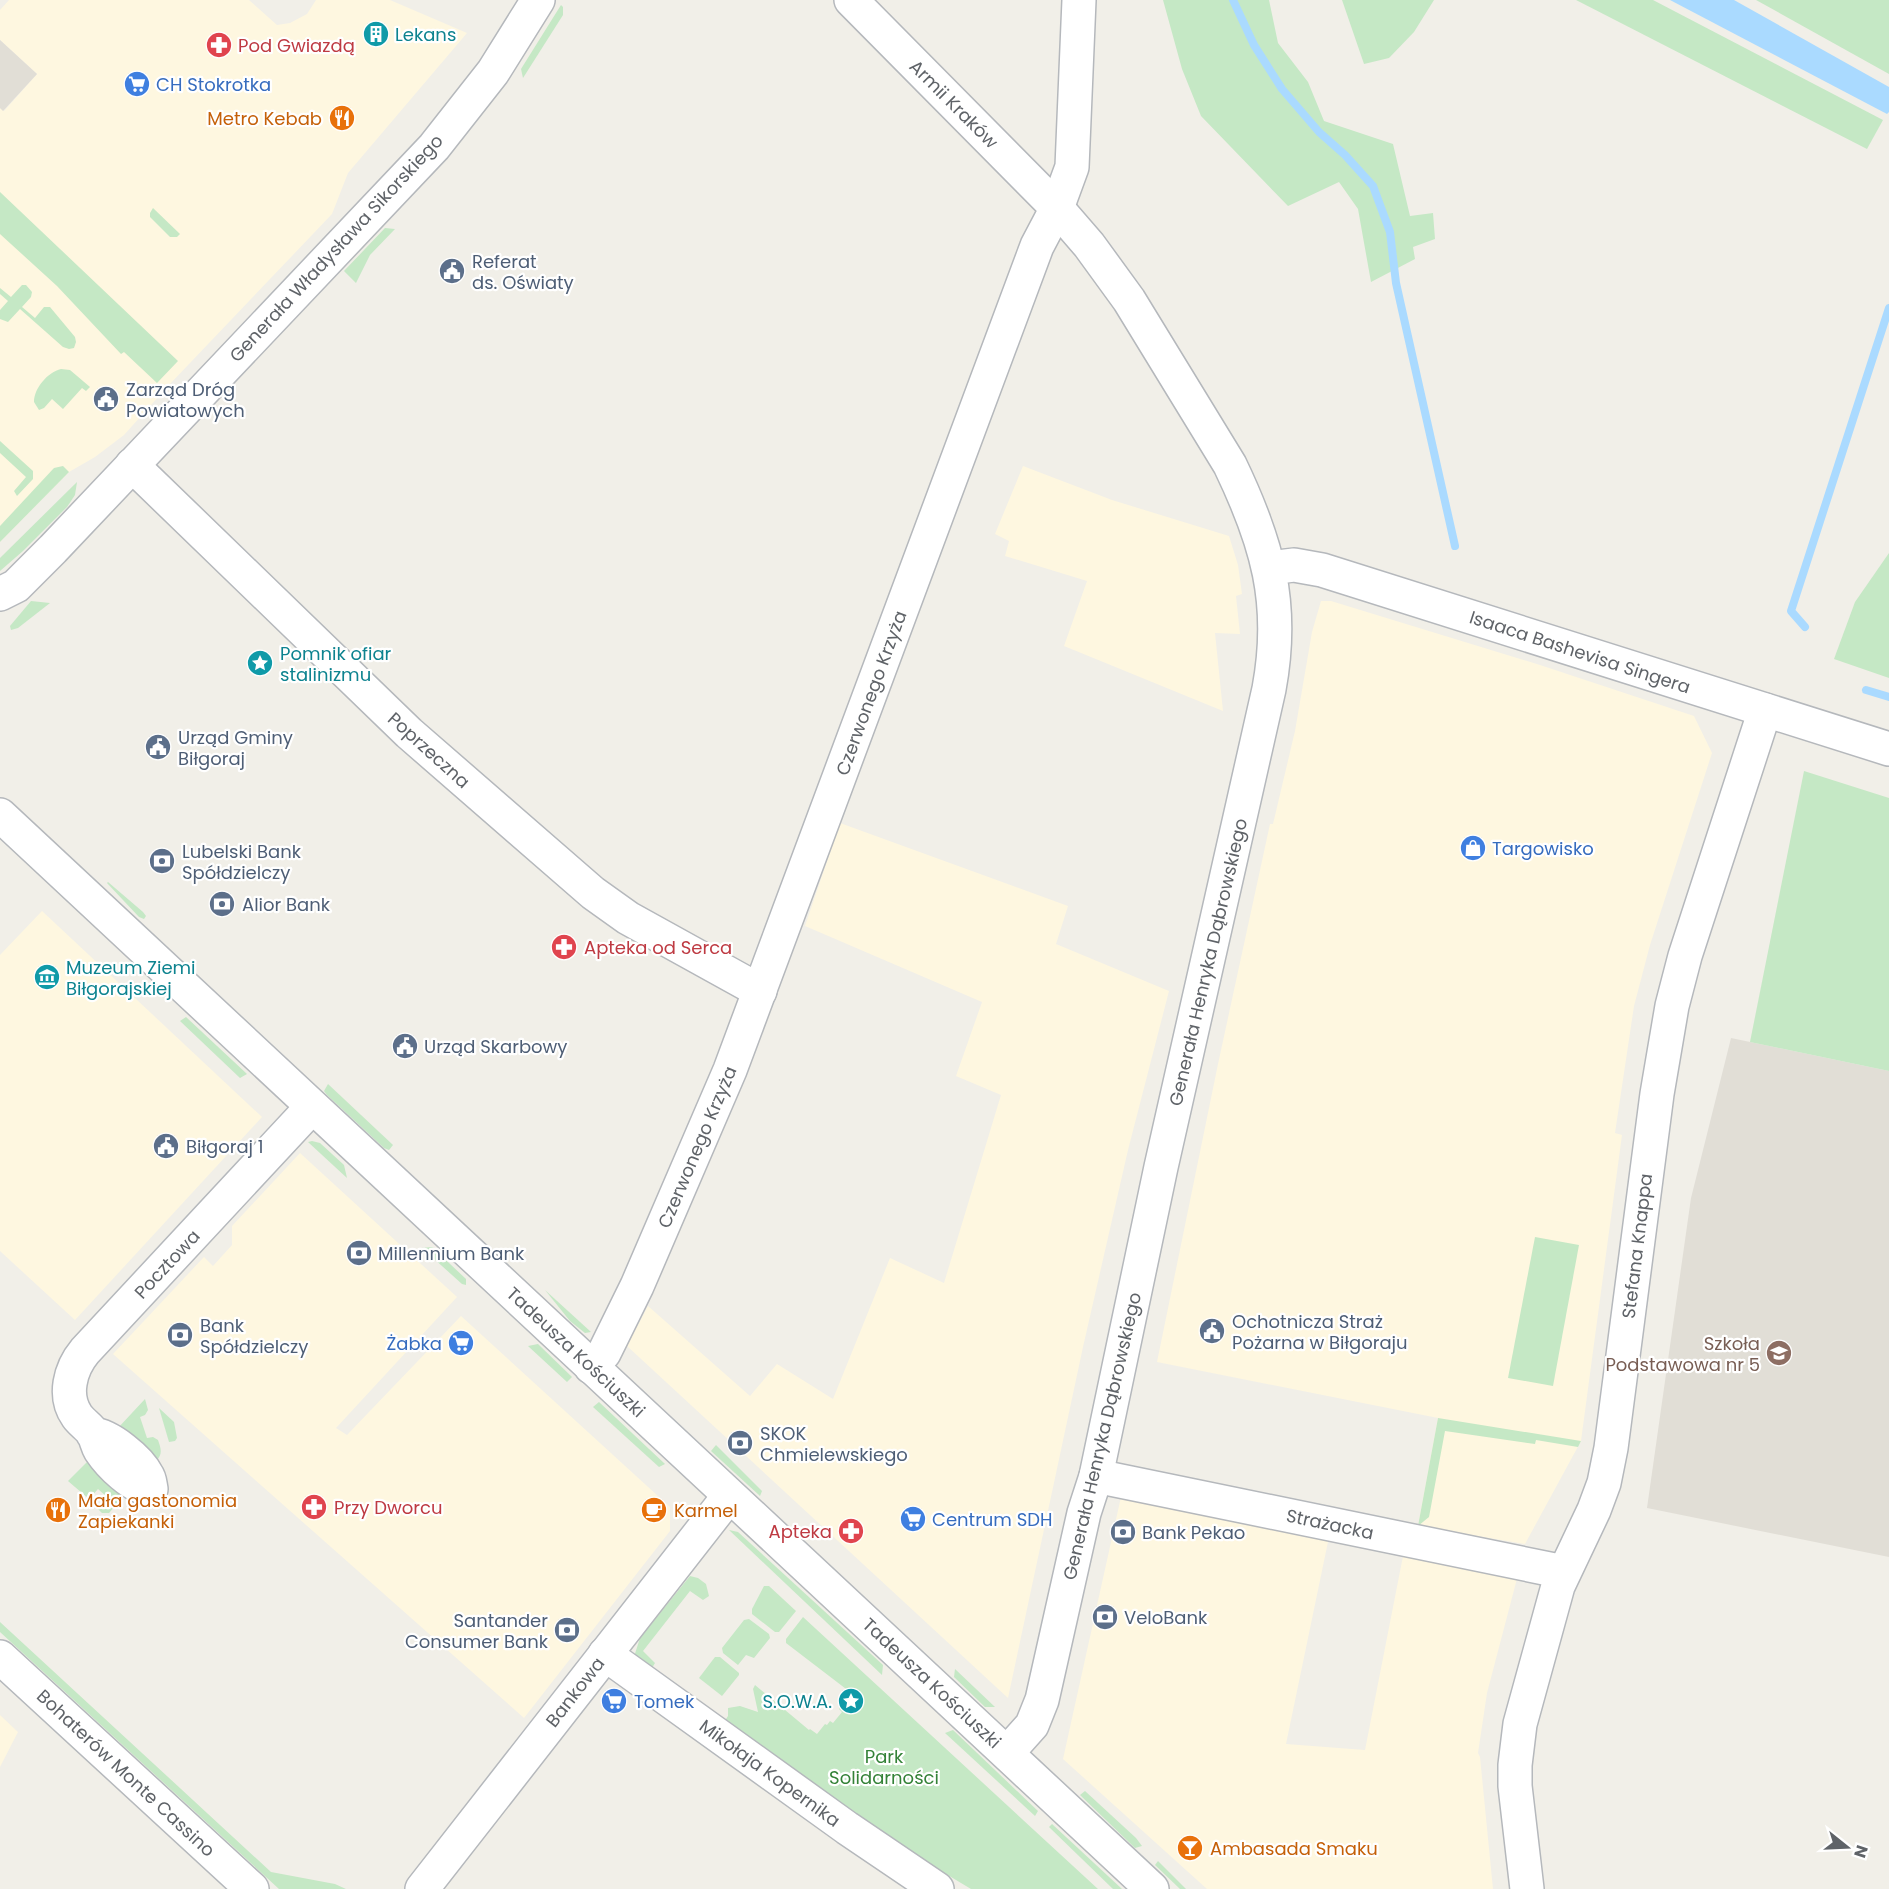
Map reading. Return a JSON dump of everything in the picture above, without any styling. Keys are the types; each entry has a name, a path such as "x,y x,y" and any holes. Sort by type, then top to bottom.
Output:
{"street":[{"name":"Generała Władysława Sikorskiego","path":"5,597 434,147 493,72 538,0"},
{"name":"Armii Kraków","path":"851,0 1057,208"},
{"name":"Czerwonego Krzyża","path":"591,1367 604,1353 637,1286 730,1070 1037,246 1057,208 1072,167 1079,0"},
{"name":"Generała Henryka Dąbrowskiego","path":"1007,1753 1032,1725 1038,1712 1084,1513 1096,1476 1161,1167 1271,677 1275,620 1269,568 1254,517 1230,465 1129,300 1089,245 1057,208"},
{"name":"Poprzeczna","path":"132,465 409,733 585,886 628,918 760,991"},
{"name":"Isaaca Bashevisa Singera","path":"1269,568 1294,565 1322,570 1889,749"},
{"name":"Stefana Knappa","path":"1527,1889 1515,1786 1520,1724 1552,1605 1564,1572 1589,1523 1604,1483 1609,1460 1657,1094 1672,1006 1685,956 1765,710"},
{"name":"Tadeusza Kościuszki","path":"0,816 1152,1889"},
{"name":"Pocztowa","path":"93,1434 75,1414 70,1402 70,1378 80,1358 312,1107"},
{"name":"Strażacka","path":"1096,1476 1564,1572"},
{"name":"Bankowa","path":"422,1889 729,1496"},
{"name":"Mikołaja Kopernika","path":"604,1654 847,1828 937,1889"},
{"name":"Bohaterów Monte Cassino","path":"0,1657 252,1889"}],"shaded area":[{"path":"9,0 249,0 277,25 290,23 307,14 316,0 390,0 467,33 348,173 332,214 124,435 95,457 69,472 0,542 0,108 4,111 37,74 0,40 0,10"},
{"path":"0,40 37,74 3,111 0,108"},
{"path":"1023,466 1112,500 1229,536 1238,565 1242,594 1236,596 1240,634 1215,633 1223,711 1064,646 1087,581 1005,556 1009,541 995,534"},
{"path":"1321,601 1331,601 1540,665 1694,716 1712,753 1650,945 1634,1006 1615,1133 1622,1135 1581,1441 1525,1544 1418,1526 1438,1418 1157,1362 1218,1064 1270,824 1273,824 1295,731 1312,632"},
{"path":"840,823 1068,906 1056,944 1169,991 1128,1150 1083,1347 1008,1698 627,1346 648,1306 750,1396 777,1364 833,1399 890,1258 944,1283 1001,1095 956,1076 982,1002 805,926"},
{"path":"42,911 262,1117 75,1320 0,1251 0,955"},
{"name":"Szkoła Podstawowa nr 5","path":"1731,1038 1889,1071 1889,1557 1647,1508 1691,1198"},
{"path":"300,1153 457,1297 336,1428 347,1435 461,1316 670,1507 670,1531 524,1718 113,1354 204,1257 213,1266 232,1245 232,1226"},
{"path":"1121,1497 1329,1537 1286,1744 1365,1750 1404,1551 1519,1571 1487,1693 1478,1753 1493,1889 1207,1889 1063,1759"},
{"path":"0,1715 18,1732 0,1767"}],"green space":[{"path":"1163,0 1269,0 1278,43 1308,82 1324,121 1393,144 1410,216 1433,213 1435,239 1413,247 1415,259 1371,282 1358,209 1339,182 1288,206 1201,116 1182,69"},
{"path":"1342,0 1434,0 1414,32 1389,58 1364,64"},
{"path":"1576,0 1653,0 1883,120 1867,149"},
{"path":"1756,0 1889,0 1889,74"},
{"path":"561,5 563,15 523,78 521,69"},
{"path":"0,192 178,361 157,383 124,352 121,354 57,286 0,234"},
{"path":"153,208 180,234 177,237 170,237 150,217"},
{"path":"385,228 395,229 370,255 356,283 344,271"},
{"path":"22,285 26,285 32,292 31,297 22,307 35,318 44,307 50,307 75,337 74,348 63,347 20,309 8,322 0,319 0,310 8,301 0,294 0,288 11,297"},
{"path":"61,369 70,370 90,387 86,391 82,388 63,409 52,399 39,410 34,402 36,391 51,373"},
{"path":"0,441 33,471 33,479 17,496 14,491 26,477 0,453"},
{"path":"63,466 69,472 0,542 0,526 54,468"},
{"path":"77,482 75,495 67,507 0,571 0,558"},
{"path":"1889,553 1889,678 1834,659 1855,602"},
{"path":"31,601 50,603 18,628 11,630 10,626"},
{"path":"1804,771 1889,798 1889,1071 1750,1042"},
{"path":"108,882 143,912 146,916 144,919 139,917"},
{"path":"186,1017 247,1074 240,1078 180,1021"},
{"path":"328,1084 393,1145 389,1150 384,1148 327,1095 324,1091"},
{"path":"308,1142 320,1143 344,1165 347,1178"},
{"path":"1535,1237 1579,1245 1553,1386 1508,1378"},
{"path":"432,1247 466,1279 466,1285 462,1284 422,1248"},
{"path":"545,1290 591,1332 585,1333 570,1321"},
{"path":"538,1344 572,1377 567,1382 528,1346"},
{"path":"145,1399 148,1410 140,1417 147,1438 153,1437 158,1440 161,1451 156,1461 118,1428"},
{"path":"599,1402 665,1464 659,1467 593,1407"},
{"path":"159,1408 174,1422 177,1438 175,1441 169,1442"},
{"path":"1438,1418 1581,1441 1578,1447 1536,1440 1535,1444 1445,1431 1429,1517 1418,1526"},
{"path":"716,1445 762,1491 760,1496 711,1451"},
{"path":"88,1461 124,1496 109,1513 102,1513 97,1508 107,1497 98,1489 89,1499 68,1481"},
{"path":"729,1530 738,1532 883,1665 882,1675"},
{"path":"690,1576 706,1584 709,1596 703,1600 690,1591 643,1651 655,1663 652,1668 632,1663 640,1638"},
{"path":"764,1586 769,1586 796,1611 779,1632 775,1632 752,1614 752,1609"},
{"name":"Park Solidarności","path":"803,1617 1098,1889 971,1889 936,1868 924,1872 906,1849 790,1767 722,1725 728,1716 728,1708 740,1706 758,1712 753,1689 755,1685 809,1730 817,1734 825,1724 827,1725 830,1721 833,1723 842,1712 839,1709 850,1692 786,1643 786,1639"},
{"path":"749,1619 769,1634 770,1638 754,1658 746,1655 738,1665 723,1653 722,1648 744,1620"},
{"path":"0,1622 271,1872 335,1884 346,1889 279,1889 0,1632"},
{"path":"715,1657 720,1657 739,1673 722,1696 699,1678"},
{"path":"955,1669 995,1707 985,1707 954,1677"},
{"path":"953,1730 1038,1811 1035,1816 945,1733"},
{"path":"1085,1791 1142,1846 1135,1848 1080,1795"},
{"path":"1052,1824 1122,1889 1113,1889 1049,1827"},
{"path":"1158,1861 1186,1889 1180,1889 1155,1865"}],"water":[{"path":"1670,0 1734,0 1889,87 1889,112 1887,114"}],"waterway":[{"path":"1233,0 1254,45 1282,89 1319,132 1345,155 1373,186 1390,232 1396,283 1455,546"},
{"path":"1805,627 1791,611 1889,308"},
{"path":"1866,690 1889,697"}],"place":[{"name":"Lekans","path":"376,34"},
{"name":"Pod Gwiazdą","path":"219,45"},
{"name":"CH Stokrotka","path":"137,84"},
{"name":"Metro Kebab","path":"342,118"},
{"name":"Referat ds. Oświaty","path":"452,271"},
{"name":"Zarząd Dróg Powiatowych","path":"106,399"},
{"name":"Pomnik ofiar stalinizmu","path":"260,663"},
{"name":"Urząd Gminy Biłgoraj","path":"158,747"},
{"name":"Targowisko","path":"1473,848"},
{"name":"Lubelski Bank Spółdzielczy","path":"162,861"},
{"name":"Alior Bank","path":"222,904"},
{"name":"Apteka od Serca","path":"564,947"},
{"name":"Muzeum Ziemi Biłgorajskiej","path":"47,977"},
{"name":"Urząd Skarbowy","path":"405,1046"},
{"name":"Biłgoraj 1","path":"166,1146"},
{"name":"Millennium Bank","path":"359,1253"},
{"name":"Ochotnicza Straż Pożarna w Biłgoraju","path":"1212,1331"},
{"name":"Bank Spółdzielczy","path":"180,1335"},
{"name":"Żabka","path":"461,1343"},
{"name":"Szkoła Podstawowa nr 5","path":"1779,1353"},
{"name":"SKOK Chmielewskiego","path":"740,1443"},
{"name":"Przy Dworcu","path":"314,1507"},
{"name":"Mała gastonomia Zapiekanki","path":"58,1510"},
{"name":"Karmel","path":"654,1510"},
{"name":"Centrum SDH","path":"913,1519"},
{"name":"Apteka","path":"851,1531"},
{"name":"Bank Pekao","path":"1123,1532"},
{"name":"VeloBank","path":"1105,1617"},
{"name":"Santander Consumer Bank","path":"567,1630"},
{"name":"Tomek","path":"614,1701"},
{"name":"S.O.W.A.","path":"851,1701"},
{"name":"Ambasada Smaku","path":"1190,1848"}]}
